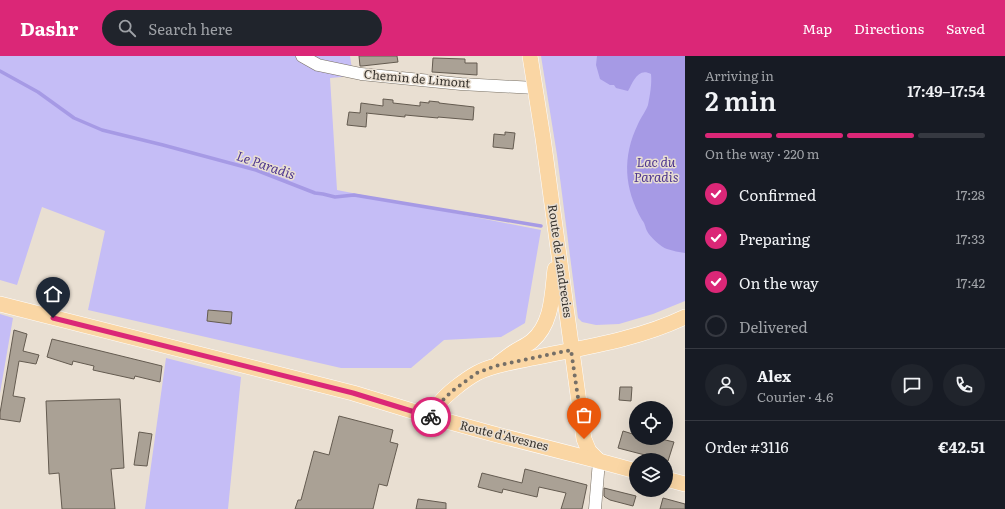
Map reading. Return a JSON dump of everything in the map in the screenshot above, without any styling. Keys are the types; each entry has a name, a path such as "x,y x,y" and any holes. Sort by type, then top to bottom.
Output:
{"main road":[{"name":"Route de Landrecies","path":"530,56 544,145 584,439 589,451 599,460"},
{"path":"495,366 532,341 541,332 547,321 551,308 558,246"},
{"name":"Route d'Avesnes","path":"0,304 353,393 490,433 629,469"},
{"path":"432,417 439,404 452,391 477,373 495,366 632,336 685,317"},
{"path":"673,481 685,484"}],"street":[{"name":"Chemin de Limont","path":"302,56 318,65 361,74 460,84 535,88"},
{"path":"595,509 599,460"}],"shaded area":[{"path":"0,56 350,56 353,76 330,78 337,190 541,230 525,323 501,337 444,340 411,368 341,368 88,310 105,231 42,207 17,285 0,280"},
{"path":"541,56 685,56 685,301 653,314 619,324 596,325 582,322 578,318 557,155"},
{"path":"0,314 13,318 0,393"},
{"path":"166,358 241,377 228,509 145,509"}],"water":[{"name":"Lac du Paradis","path":"597,56 685,56 685,253 665,248 651,236 636,208 629,184 627,160 629,148 638,124 648,105 651,74 643,72 636,76 628,91 616,88 614,85 610,85 600,79 596,65"}],"building":[{"path":"359,56 397,56 398,62 360,66"},
{"path":"433,58 465,59 465,63 477,63 477,75 432,72"},
{"path":"383,99 393,100 393,103 420,106 420,102 429,103 429,101 474,107 473,120 405,115 405,117 366,113 366,127 347,125 349,112 360,113 361,103 383,106"},
{"path":"505,132 515,133 513,149 493,147 494,134 505,135"},
{"path":"208,310 232,312 231,324 207,321"},
{"path":"14,330 27,334 23,351 39,355 36,364 19,361 13,396 25,398 20,422 0,419"},
{"path":"52,339 162,366 160,382 135,376 134,379 93,370 94,366 73,361 72,365 47,357"},
{"path":"620,387 632,387 631,401 619,400"},
{"path":"120,399 124,468 111,469 115,509 62,509 59,473 49,474 46,401"},
{"path":"339,416 393,430 390,442 398,444 387,486 379,484 373,509 295,509 298,500 301,500 314,451 329,455"},
{"path":"623,431 629,433 629,445 673,445 674,442 671,453 637,453 618,448"},
{"path":"139,432 152,434 147,466 134,465"},
{"path":"525,469 587,485 582,509 561,509 566,493 539,487 537,497 503,489 502,493 478,487 482,473 522,483"},
{"path":"604,488 629,494 629,497 636,497 633,506 610,500 604,496"},
{"path":"663,498 685,504 685,509 660,509"},
{"path":"418,499 446,503 446,509 416,509"}],"waterway":[{"name":"Le Paradis","path":"0,71 38,92 74,118 102,130 256,170 315,193 335,197 354,195 541,226"}],"way so far":[{"path":"431,417 439,404 452,391 477,373 495,366 571,350 584,439"}],"route":[{"path":"53,318 353,393 431,417"}]}
